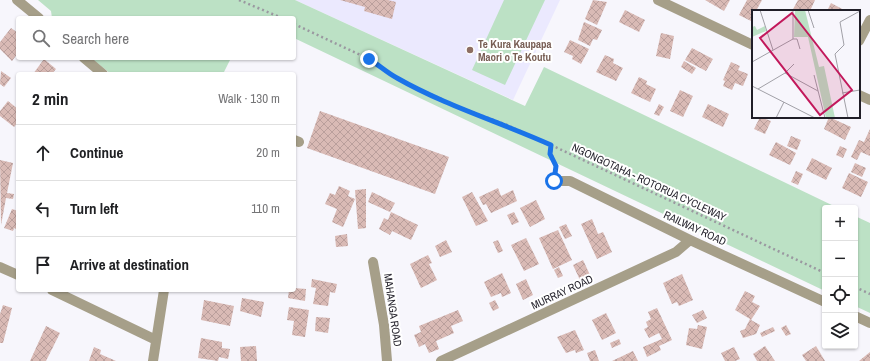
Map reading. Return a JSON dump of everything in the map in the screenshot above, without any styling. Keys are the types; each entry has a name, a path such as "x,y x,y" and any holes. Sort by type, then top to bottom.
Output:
{"street":[{"path":"17,0 37,16"},
{"path":"658,0 752,45"},
{"path":"860,39 870,20"},
{"path":"86,60 101,72"},
{"path":"860,95 870,100"},
{"name":"RAILWAY ROAD","path":"554,181 570,181 690,240 822,301"},
{"name":"MURRAY ROAD","path":"441,361 676,252 690,240"},
{"name":"MAHANGA ROAD","path":"373,262 384,326 387,361"},
{"path":"0,267 16,274"},
{"path":"56,292 156,340"},
{"path":"153,361 164,292"},
{"path":"858,317 870,323"}],"path":[{"path":"239,0 277,16"},
{"name":"NGONGOTAHA - ROTORUA CYCLEWAY","path":"296,25 369,59 397,79 458,107 507,125 822,272"},
{"path":"551,145 550,154 556,166 554,181"},
{"path":"858,288 870,294"}],"shaded area":[{"name":"Te Kura Kaupapa Maori o Te Koutu","path":"295,0 560,0 513,100"}],"green space":[{"path":"38,0 295,0 525,106 544,67 832,205 822,205 822,290 296,39 296,16 52,16 51,11"},
{"path":"504,0 545,0 505,85 472,70"},
{"path":"94,60 230,60 224,72 108,72"},
{"path":"858,217 870,223 870,313 858,307"}],"building":[{"path":"340,0 388,0 396,2 392,19 364,11 365,7"},
{"path":"593,0 607,2 597,25 585,19"},
{"path":"705,0 730,0 724,11"},
{"path":"747,0 762,0 757,10 752,10 751,21 739,15"},
{"path":"798,0 815,0 810,10 793,10"},
{"path":"831,3 844,10 828,10"},
{"path":"625,10 645,20 639,32 619,22"},
{"path":"584,22 602,30 597,40 593,39 590,46 578,40"},
{"path":"11,28 16,32 16,56 12,61 0,49 0,42"},
{"path":"661,33 674,36 670,59 656,56"},
{"path":"570,40 589,49 581,64 572,59 573,56 564,52"},
{"path":"692,48 713,59 706,71 685,60"},
{"path":"605,55 614,59 613,63 623,68 616,81 596,72"},
{"path":"43,60 56,69 54,72 34,72"},
{"path":"684,61 696,68 692,74 681,67"},
{"path":"731,62 740,66 738,70 748,74 743,86 735,83 732,90 723,86 725,81 723,80"},
{"path":"1,71 11,78 4,87 0,84"},
{"path":"639,77 647,81 646,84 656,89 650,102 631,93"},
{"path":"680,90 693,96 683,117 670,111"},
{"path":"8,101 16,107 16,124 14,127 0,116 0,111"},
{"path":"659,104 664,107 659,116 654,114"},
{"path":"708,104 729,114 723,127 702,117"},
{"path":"320,111 449,157 435,194 307,148"},
{"path":"760,118 771,121 765,134 754,129"},
{"path":"829,118 851,127 845,140 824,129"},
{"path":"870,129 870,156 861,152 857,160 851,157 859,140 864,142"},
{"path":"791,136 801,140 797,150 787,146"},
{"path":"776,142 796,153 790,165 769,155"},
{"path":"840,146 847,149 843,158 836,155"},
{"path":"812,158 832,168 826,180 806,170"},
{"path":"0,160 13,163 7,193 14,194 13,199 6,198 1,225"},
{"path":"855,163 866,168 862,177 851,172"},
{"path":"796,171 803,174 798,185 791,182"},
{"path":"849,173 868,182 861,197 842,188"},
{"path":"339,186 350,191 348,196 355,199 343,227 332,222 337,209 325,204 330,193 335,195"},
{"path":"498,188 501,196 513,190 517,201 491,213 486,204 483,205 479,197"},
{"path":"366,189 366,228 358,229 355,190"},
{"path":"372,192 395,203 390,212 368,202"},
{"path":"472,192 488,221 476,226 462,197"},
{"path":"536,200 545,219 530,227 520,208"},
{"path":"12,209 16,210 16,229 14,228 13,231 4,228"},
{"path":"391,212 418,225 411,240 392,231 390,235 379,229 384,218 388,220"},
{"path":"514,212 519,222 512,225 507,215"},
{"path":"592,219 598,234 603,232 612,252 597,259 581,224"},
{"path":"566,224 572,236 565,239 559,227"},
{"path":"558,230 572,260 553,269 539,238"},
{"path":"347,234 348,246 336,247 335,236"},
{"path":"526,238 539,264 524,271 511,245"},
{"path":"446,240 452,252 440,257 435,246"},
{"path":"498,240 503,251 498,253 493,242"},
{"path":"428,255 432,263 429,264 437,280 421,288 410,264"},
{"path":"583,260 590,275 580,280 573,265"},
{"path":"559,267 563,276 558,278 554,270"},
{"path":"502,273 511,293 502,297 501,293 491,297 484,282"},
{"path":"682,274 693,300 679,306 677,302 672,304 663,283"},
{"path":"312,279 337,284 335,293 330,292 328,306 313,304 316,288 311,287"},
{"path":"526,279 533,295 523,300 516,284"},
{"path":"296,288 306,289 305,301 288,298 289,292 296,292"},
{"path":"745,291 755,296 752,302 760,306 751,320 760,325 756,334 743,338 740,331 745,329 750,319 735,310"},
{"path":"242,298 264,302 261,317 240,311"},
{"path":"204,300 234,306 230,326 201,320"},
{"path":"495,300 499,308 493,311 489,303"},
{"path":"3,305 12,308 3,343 0,343 0,314"},
{"path":"289,307 309,310 305,337 292,335 294,321 287,320"},
{"path":"657,308 672,340 659,346 661,350 647,357 643,347 662,339 659,333 649,338 644,329 648,327 646,322 651,319 648,312"},
{"path":"458,310 463,321 451,326 454,333 436,341 439,349 429,353 425,344 419,347 414,335 421,332 419,326"},
{"path":"703,310 707,318 697,323 692,315"},
{"path":"606,313 616,333 602,340 592,320"},
{"path":"316,317 330,318 328,333 315,331"},
{"path":"698,325 707,327 702,349 686,345 689,328 697,329"},
{"path":"786,325 791,334 786,336 781,328"},
{"path":"46,326 60,333 46,361 30,361"},
{"path":"773,327 775,331 762,337 760,333"},
{"path":"575,330 584,350 576,353 575,350 566,353 557,337"},
{"path":"201,338 222,342 222,348 230,349 228,359 219,357 218,361 198,358"},
{"path":"619,339 621,344 612,348 610,343"},
{"path":"256,346 257,361 241,361 240,347"},
{"path":"765,346 775,361 757,361 753,354"},
{"path":"816,346 825,361 806,361 802,355"},
{"path":"94,347 101,350 100,354 116,361 89,361"},
{"path":"734,347 740,359 735,361 725,361 721,353"},
{"path":"595,350 599,361 590,361 587,353"},
{"path":"633,351 638,361 612,361"},
{"path":"870,352 870,361 859,361"}],"place":[{"name":"Te Kura Kaupapa Maori o Te Koutu","path":"470,50"}],"route":[{"path":"369,59 397,79 458,107 490,118 551,145 550,154 556,166 554,181"}]}
